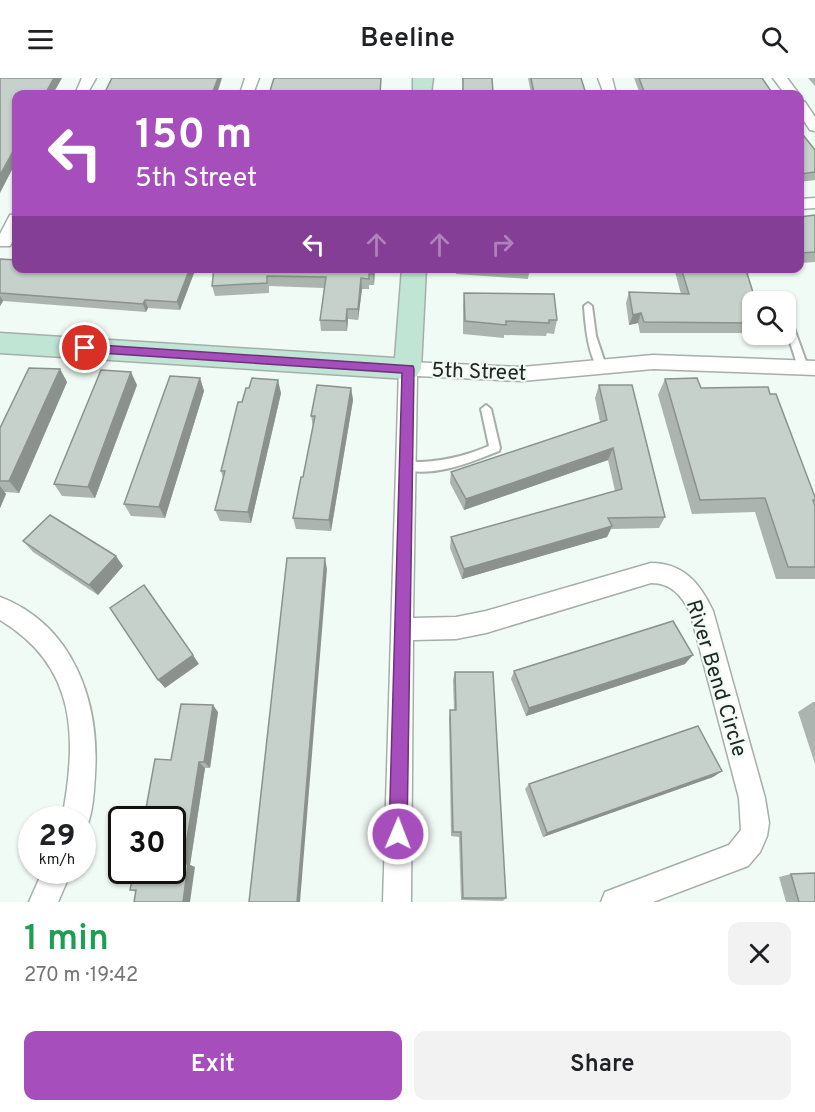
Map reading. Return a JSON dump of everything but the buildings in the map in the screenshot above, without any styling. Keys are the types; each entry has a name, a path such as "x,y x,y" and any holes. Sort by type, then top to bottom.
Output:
{"street":[{"path":"804,111 815,127"},
{"path":"397,902 404,466 414,273"},
{"name":"5th Street","path":"0,343 522,374 653,362 809,367"},
{"name":"River Bend Circle","path":"401,629 456,628 486,622 651,573 670,575 689,588 701,610 750,788 756,819 755,834 749,846 738,856 615,902"},
{"path":"0,608 28,625 45,640 66,669 80,704 85,760 78,806"},
{"path":"43,902 51,884"}],"lane":[{"path":"588,306 591,336 601,366"},
{"path":"796,339 809,367"},
{"path":"404,466 426,468 455,465 495,448 486,409"}],"route":[{"path":"85,348 408,369 404,466 398,834"}]}
